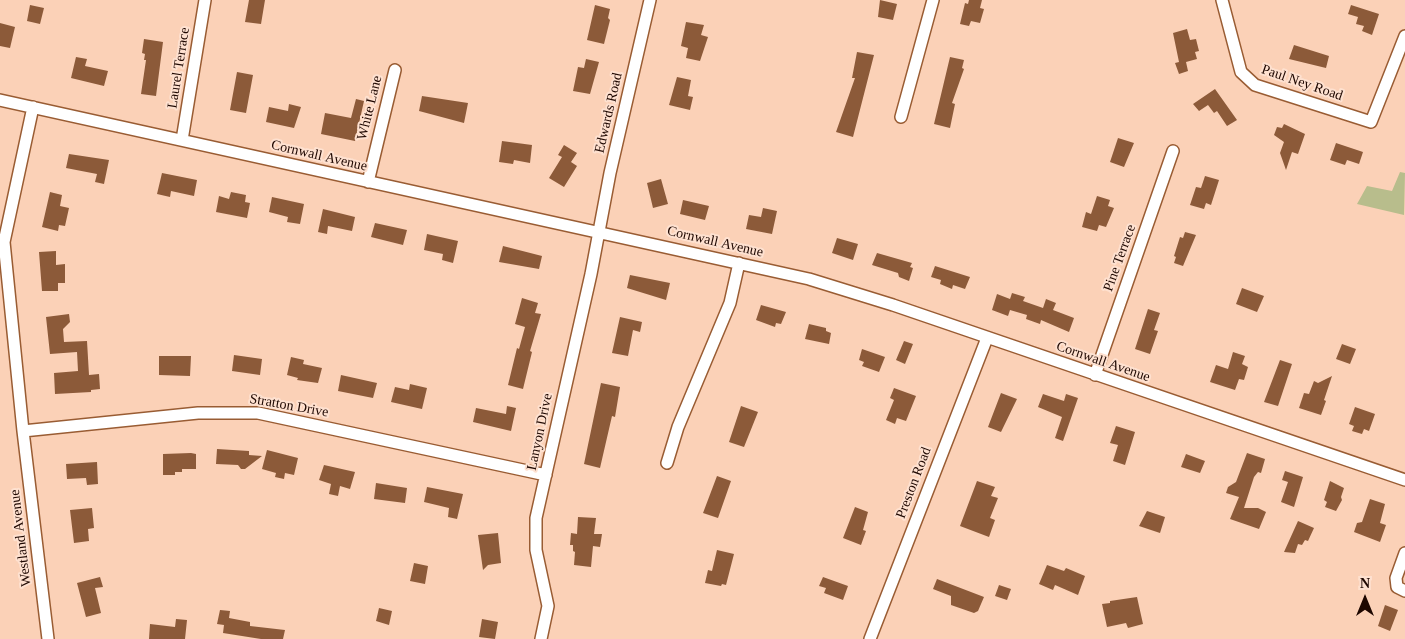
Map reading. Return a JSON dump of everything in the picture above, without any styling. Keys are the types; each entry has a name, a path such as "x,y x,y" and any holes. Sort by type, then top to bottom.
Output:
{"street":[{"name":"Laurel Terrace","path":"182,140 204,0"},
{"name":"Edwards Road","path":"599,232 650,0"},
{"path":"901,117 933,0"},
{"name":"Paul Ney Road","path":"1222,0 1240,72 1255,85 1371,122 1405,36"},
{"name":"White Lane","path":"368,182 395,70"},
{"name":"Cornwall Avenue","path":"0,100 739,263 847,290 1405,480"},
{"name":"Westland Avenue","path":"33,108 4,242 23,431 48,639"},
{"name":"Pine Terrace","path":"1095,375 1173,151"},
{"name":"Lanyon Drive","path":"542,639 548,606 536,550 535,535 546,475 599,232"},
{"path":"667,463 678,427 694,394 730,303 739,263"},
{"name":"Preston Road","path":"870,639 986,338"},
{"name":"Stratton Drive","path":"23,431 198,413 258,413 546,475"},
{"path":"1405,553 1396,578 1397,587 1405,591"}],"green space":[{"path":"1400,172 1405,173 1404,215 1357,204 1367,186 1392,191"}],"building":[{"path":"249,0 265,0 261,24 245,22"},
{"path":"880,0 897,4 893,20 878,17"},
{"path":"969,0 982,0 980,8 984,9 980,23 971,21 969,26 960,24 965,3 968,4"},
{"path":"30,5 44,8 40,24 27,21"},
{"path":"595,5 610,9 608,18 610,20 604,44 587,40"},
{"path":"1351,5 1379,14 1372,35 1362,31 1364,26 1356,24 1358,17 1348,14"},
{"path":"686,22 704,25 701,35 708,37 700,61 686,58 688,48 681,46"},
{"path":"0,23 15,27 10,48 0,46"},
{"path":"1187,29 1190,40 1196,39 1199,51 1195,52 1197,59 1186,62 1188,71 1179,74 1175,63 1179,62 1173,33"},
{"path":"144,39 163,42 156,96 141,94 146,60 144,60 145,54 142,53"},
{"path":"1294,45 1329,56 1326,68 1289,59"},
{"path":"857,52 874,55 853,137 836,132 855,78 852,78"},
{"path":"76,57 87,59 85,66 108,71 104,86 71,78"},
{"path":"950,57 964,60 962,68 964,69 952,103 955,104 950,128 934,124"},
{"path":"586,59 599,62 590,94 573,91 578,67 584,68"},
{"path":"237,72 253,75 246,113 230,110"},
{"path":"677,77 691,80 688,96 693,97 690,110 669,105"},
{"path":"1215,89 1237,120 1227,126 1217,111 1214,113 1208,105 1199,111 1193,104"},
{"path":"422,96 468,103 464,123 419,111"},
{"path":"356,99 364,101 355,141 321,134 325,113 351,118"},
{"path":"289,104 301,107 294,128 266,122 269,107 288,111"},
{"path":"1284,124 1305,134 1298,154 1292,152 1286,170 1280,153 1284,142 1274,135 1277,127 1282,128"},
{"path":"1118,138 1134,143 1124,167 1110,162"},
{"path":"502,141 532,145 530,163 514,160 513,164 499,162"},
{"path":"1336,143 1363,152 1359,164 1347,160 1345,165 1330,160"},
{"path":"564,145 577,153 571,162 577,166 564,187 549,178 562,157 558,155"},
{"path":"69,154 109,160 104,184 95,182 97,174 66,168"},
{"path":"162,173 197,180 194,196 171,191 170,197 157,194"},
{"path":"1205,176 1219,180 1211,205 1206,203 1204,209 1190,205 1196,187 1201,188"},
{"path":"661,179 668,204 653,208 647,183"},
{"path":"50,192 62,195 60,206 69,208 65,226 59,225 58,231 42,227"},
{"path":"231,192 246,195 245,202 250,203 247,218 216,212 219,196 229,199"},
{"path":"1097,196 1110,200 1108,206 1114,208 1106,227 1099,225 1097,231 1082,227 1086,212 1091,214"},
{"path":"272,197 304,204 300,224 287,222 288,217 269,212"},
{"path":"683,200 709,206 705,220 680,214"},
{"path":"763,208 777,211 772,234 746,229 749,215 761,217"},
{"path":"323,209 355,217 352,231 328,226 327,234 318,232"},
{"path":"375,223 407,230 403,245 371,237"},
{"path":"1185,232 1196,235 1183,266 1174,263 1176,257 1174,256 1180,237 1183,238"},
{"path":"427,234 458,241 453,263 442,260 443,254 424,250"},
{"path":"837,238 858,244 853,260 832,253"},
{"path":"503,246 542,256 539,269 499,262"},
{"path":"56,251 56,265 65,264 65,283 58,283 58,291 42,291 39,252"},
{"path":"877,253 912,263 910,267 913,268 909,281 899,277 898,273 872,265"},
{"path":"935,266 970,277 965,289 953,285 952,289 940,284 941,280 931,277"},
{"path":"630,275 670,283 666,300 627,288"},
{"path":"1242,288 1264,296 1257,312 1236,304"},
{"path":"1012,293 1025,297 1023,301 1043,308 1046,299 1056,303 1053,310 1074,318 1069,332 1041,320 1040,324 1026,319 1027,315 1010,310 1008,316 992,310 997,294 1010,299"},
{"path":"522,298 538,303 535,313 541,314 530,351 532,352 523,389 508,385 517,348 519,349 525,327 515,324"},
{"path":"761,305 786,312 781,324 776,323 775,327 756,320"},
{"path":"1148,309 1160,313 1154,330 1158,331 1150,354 1135,349"},
{"path":"69,314 70,322 63,329 64,342 87,341 89,375 99,374 100,389 91,390 91,392 55,394 54,373 78,371 77,352 50,354 46,317"},
{"path":"620,317 642,322 640,332 633,330 628,356 612,353"},
{"path":"809,324 826,328 826,331 831,333 829,344 805,339"},
{"path":"904,341 913,344 905,364 896,360"},
{"path":"1342,344 1356,349 1350,364 1336,359"},
{"path":"862,349 885,357 879,372 862,366 864,362 859,360"},
{"path":"1233,352 1245,356 1242,364 1248,367 1244,380 1239,379 1235,390 1210,382 1216,365 1228,369"},
{"path":"234,355 262,359 260,375 232,371"},
{"path":"159,356 191,356 190,376 159,375"},
{"path":"291,357 304,360 303,364 322,368 318,383 297,380 298,378 287,375"},
{"path":"1280,360 1292,364 1278,406 1264,402"},
{"path":"341,375 377,383 373,398 338,391"},
{"path":"1332,376 1321,415 1299,408 1304,393 1309,394 1314,381 1318,383"},
{"path":"601,383 620,387 615,417 612,416 600,468 584,464"},
{"path":"410,384 427,388 422,409 391,402 395,387 409,390"},
{"path":"894,388 916,396 906,421 897,418 895,424 886,420 894,400 890,398"},
{"path":"1001,393 1017,399 1001,432 988,427"},
{"path":"1043,394 1064,401 1066,394 1078,398 1063,441 1055,438 1062,417 1038,407"},
{"path":"507,406 516,408 511,431 473,422 476,408 506,414"},
{"path":"741,406 758,412 744,447 729,442"},
{"path":"1355,407 1375,414 1369,431 1364,429 1362,434 1352,431 1354,426 1349,424"},
{"path":"1116,426 1135,432 1125,465 1113,461 1118,445 1110,443"},
{"path":"217,449 249,451 249,455 262,456 245,469 241,469 238,465 216,464"},
{"path":"267,450 298,458 294,475 285,473 284,479 275,477 276,473 262,469"},
{"path":"1247,453 1265,459 1261,473 1258,472 1254,477 1244,508 1258,508 1266,512 1259,529 1230,519 1239,497 1226,493 1228,487 1236,482"},
{"path":"163,454 196,454 196,469 182,469 182,472 175,472 175,475 163,475"},
{"path":"1186,454 1205,461 1200,473 1181,467"},
{"path":"97,462 98,484 87,485 86,478 67,479 66,464"},
{"path":"324,465 355,472 350,489 340,486 338,496 329,494 331,484 319,480"},
{"path":"1285,471 1303,477 1294,507 1281,502 1288,482 1282,480"},
{"path":"717,476 731,481 718,518 703,513"},
{"path":"977,481 995,487 991,496 998,498 990,518 995,520 989,537 960,526"},
{"path":"1330,481 1344,488 1342,500 1336,511 1325,507 1327,502 1324,500"},
{"path":"376,483 407,488 405,503 374,499"},
{"path":"427,487 463,494 457,519 448,517 449,508 424,502"},
{"path":"1370,499 1385,504 1380,523 1386,525 1380,542 1354,532 1357,523 1362,522"},
{"path":"855,507 868,512 863,530 866,531 861,545 843,538"},
{"path":"92,508 94,528 88,529 89,541 74,543 70,510"},
{"path":"1147,511 1165,517 1160,533 1139,526"},
{"path":"578,517 596,518 594,534 602,534 600,547 593,546 591,567 574,565 575,552 573,551 573,545 570,545 571,533 577,534"},
{"path":"1298,521 1314,528 1308,541 1305,540 1302,545 1298,544 1295,553 1284,552"},
{"path":"498,533 501,563 488,565 483,570 478,535"},
{"path":"717,550 734,554 726,585 722,584 721,586 705,583 708,570 712,571"},
{"path":"414,563 428,566 425,584 410,581"},
{"path":"1047,565 1064,571 1066,568 1085,576 1078,595 1055,585 1053,590 1039,584"},
{"path":"100,577 103,587 95,588 101,613 86,617 77,583"},
{"path":"823,577 848,586 843,600 824,593 826,588 819,586"},
{"path":"937,579 984,597 978,611 974,613 951,605 951,596 933,589"},
{"path":"999,585 1011,589 1007,600 995,596"},
{"path":"1137,597 1143,624 1128,628 1126,623 1107,627 1102,604"},
{"path":"1385,605 1398,610 1390,631 1378,626"},
{"path":"379,608 392,611 389,625 376,621"},
{"path":"220,610 230,611 229,618 250,622 250,626 285,630 283,639 261,639 223,633 224,625 217,624"},
{"path":"176,619 187,620 185,639 149,639 150,624 175,627"},
{"path":"482,619 498,622 495,639 479,637"}]}
